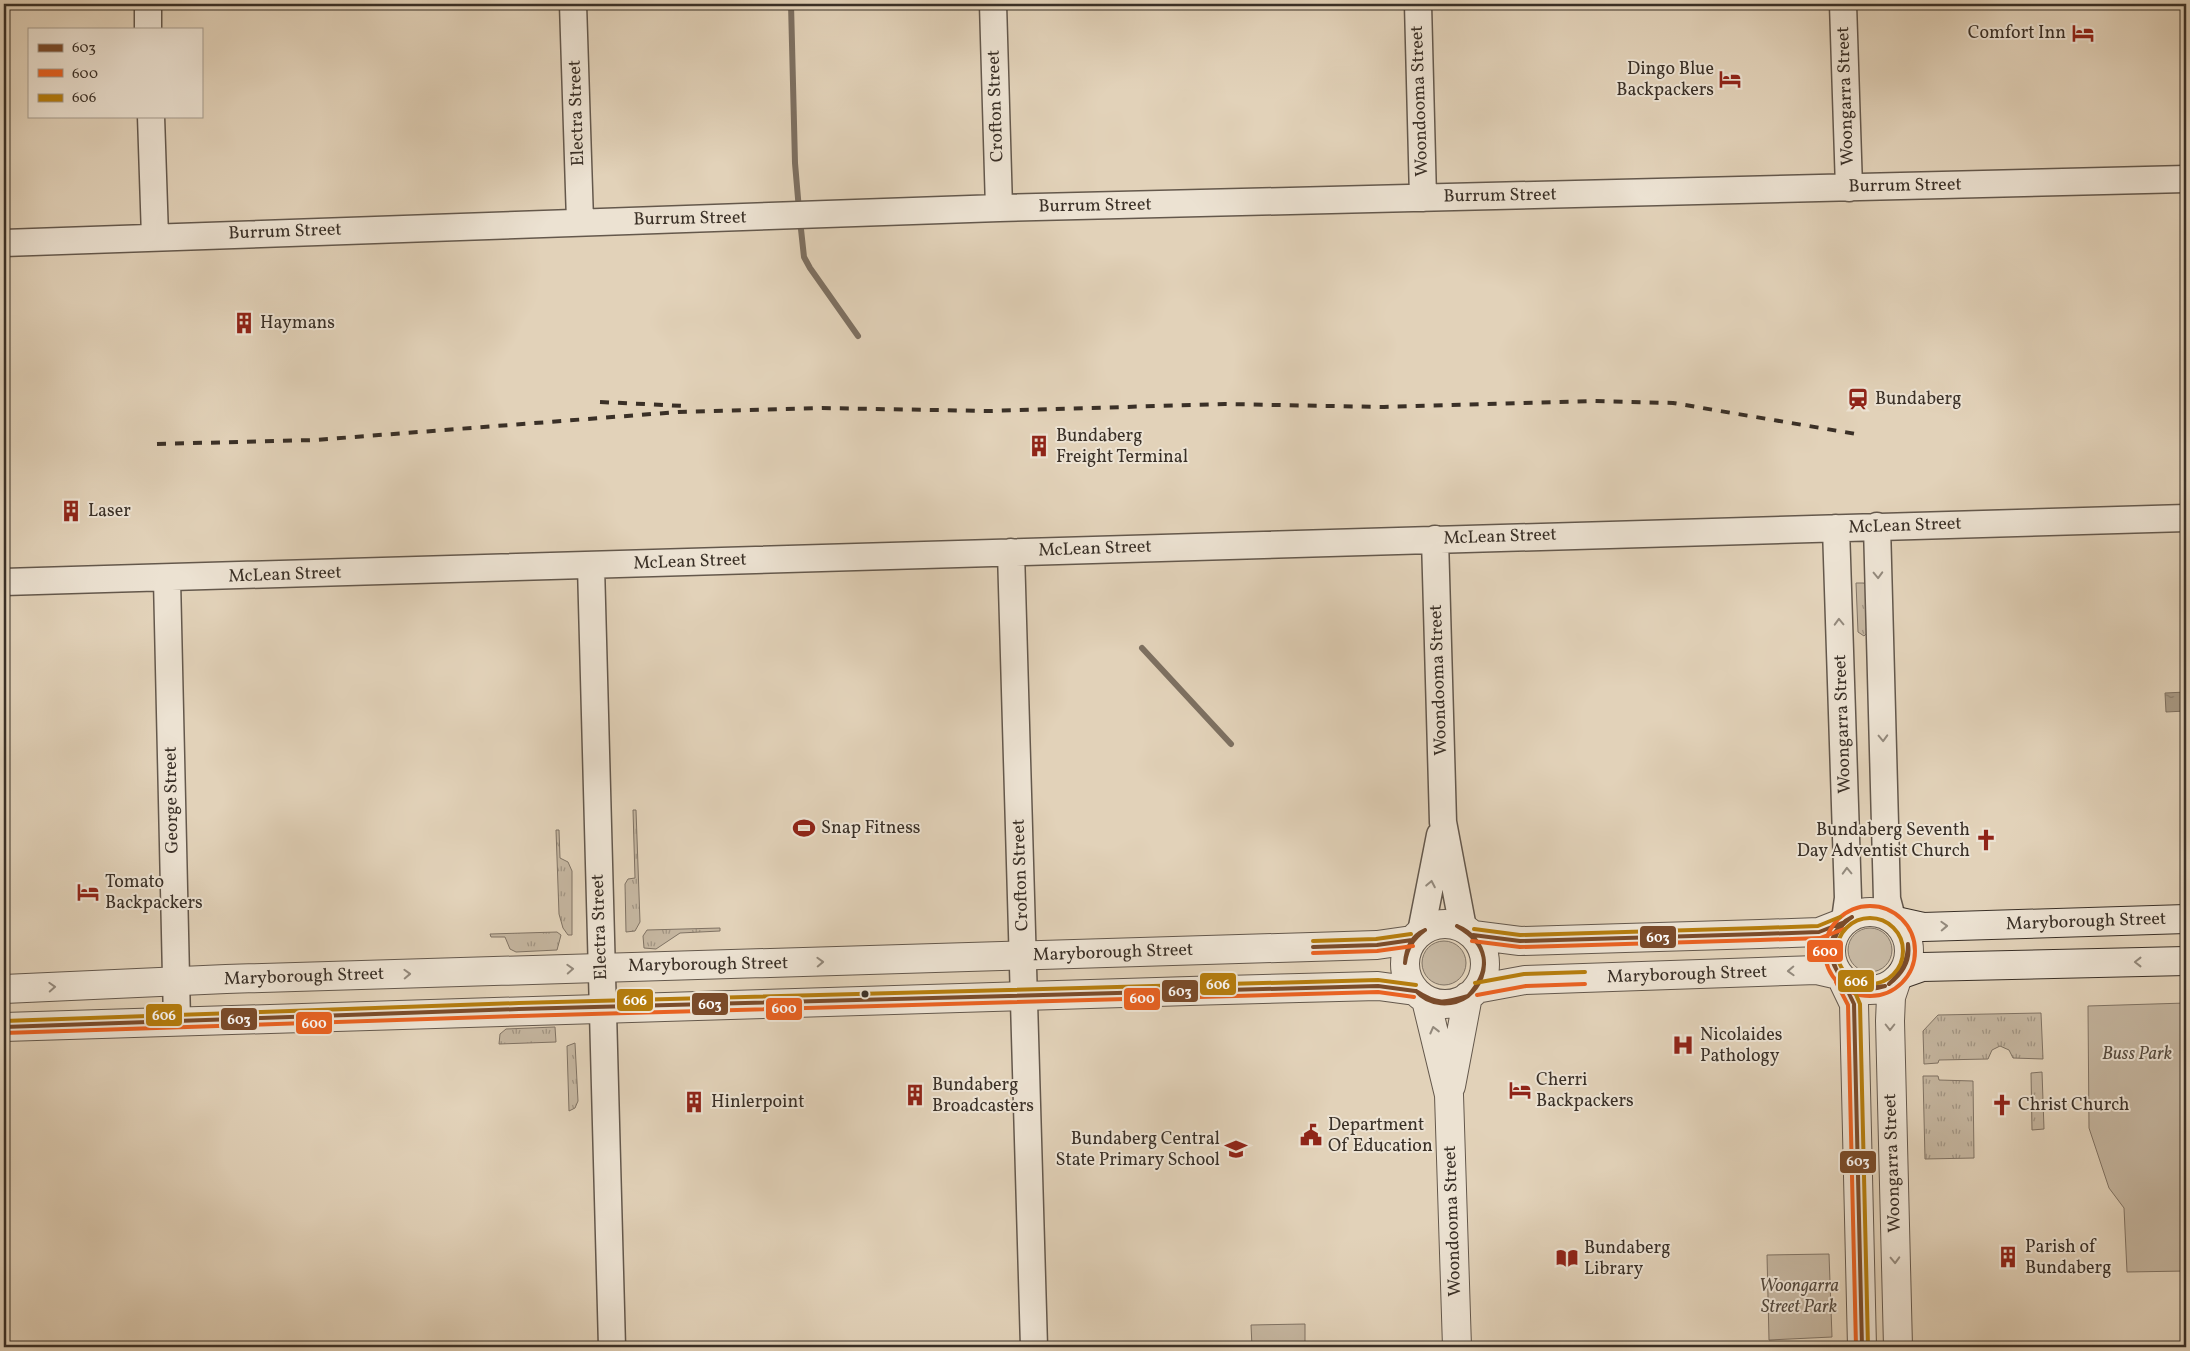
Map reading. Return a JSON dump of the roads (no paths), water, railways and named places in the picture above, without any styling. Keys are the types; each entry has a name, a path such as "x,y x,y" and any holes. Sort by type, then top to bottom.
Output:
{"street":[{"path":"148,4 148,28"},
{"name":"Electra Street","path":"573,4 580,221"},
{"name":"Crofton Street","path":"993,4 999,208"},
{"name":"Woondooma Street","path":"1418,4 1423,198"},
{"name":"Woongarra Street","path":"1843,4 1849,188"},
{"path":"151,118 155,237"},
{"name":"Burrum Street","path":"4,243 580,221 799,216 999,208 2186,179"},
{"name":"McLean Street","path":"4,582 167,579 1435,539 2186,518"},
{"path":"1876,526 1887,899 1894,920"},
{"name":"Woongarra Street","path":"1836,528 1848,889 1844,922"},
{"name":"Woondooma Street","path":"1435,539 1443,822 1468,931"},
{"name":"Crofton Street","path":"1011,552 1034,1347"},
{"name":"Electra Street","path":"591,566 612,1347"},
{"name":"George Street","path":"167,579 177,1021"},
{"name":"Woondooma Street","path":"1416,936 1443,822"},
{"path":"1421,995 1409,982 1405,966 1407,949 1416,936 1442,924 1453,924 1468,931 1520,941 1760,934 1819,932 1844,922 1856,914 1869,911 1881,913 1894,920 1904,930 1908,941 1908,958 1899,977"},
{"name":"Maryborough Street","path":"1894,920 1923,927 2186,919"},
{"path":"2108,921 2109,962"},
{"path":"1844,922 1835,932 1831,954 1834,965 1841,977 1852,986 1870,990 1887,986 1899,977 1922,967 2186,961"},
{"path":"4,1027 1378,986 1421,995 1448,1004 1472,993 1482,979 1485,968 1484,956 1480,945 1468,931"},
{"name":"Maryborough Street","path":"4,989 176,981 602,967 1377,945 1416,936"},
{"name":"Maryborough Street","path":"1472,993 1525,980 1817,970 1841,977"},
{"name":"Woongarra Street","path":"1841,977 1854,1004 1862,1347"},
{"name":"Woongarra Street","path":"1898,1347 1890,1006 1899,977"},
{"name":"Woondooma Street","path":"1449,1095 1472,993"},
{"name":"Woondooma Street","path":"1421,995 1449,1095 1457,1347"},
{"path":"1856,1069 1890,1068"}],"water":[{"path":"2186,692 2186,711 2166,712 2165,693"}],"waterway":[{"path":"791,4 795,163 799,210"},
{"path":"800,220 804,257 858,336"},
{"path":"1142,648 1231,744"}],"railway":[{"path":"157,444 315,440 678,412 822,408 989,411 1225,404 1384,407 1592,401 1673,403 1862,435"},
{"path":"600,402 685,406"}],"place":[{"name":"Comfort Inn","path":"2083,33"},
{"name":"Dingo Blue Backpackers","path":"1730,79"},
{"name":"Haymans","path":"244,323"},
{"name":"Bundaberg","path":"1858,399"},
{"name":"Bundaberg Freight Terminal","path":"1039,446"},
{"name":"Laser","path":"71,511"},
{"name":"Snap Fitness","path":"804,828"},
{"name":"Bundaberg Seventh Day Adventist Church","path":"1986,840"},
{"name":"Tomato Backpackers","path":"88,892"},
{"name":"Nicolaides Pathology","path":"1683,1045"},
{"name":"Cherri Backpackers","path":"1520,1090"},
{"name":"Bundaberg Broadcasters","path":"915,1095"},
{"name":"Hinlerpoint","path":"694,1102"},
{"name":"Christ Church","path":"2002,1105"},
{"name":"Department Of Education","path":"1311,1135"},
{"name":"Bundaberg Central State Primary School","path":"1236,1149"},
{"name":"Parish of Bundaberg","path":"2008,1257"},
{"name":"Bundaberg Library","path":"1567,1258"}],"park label":[{"name":"Buss Park","path":"2137,1054"},
{"name":"Woongarra Street Park","path":"1799,1296"}]}
